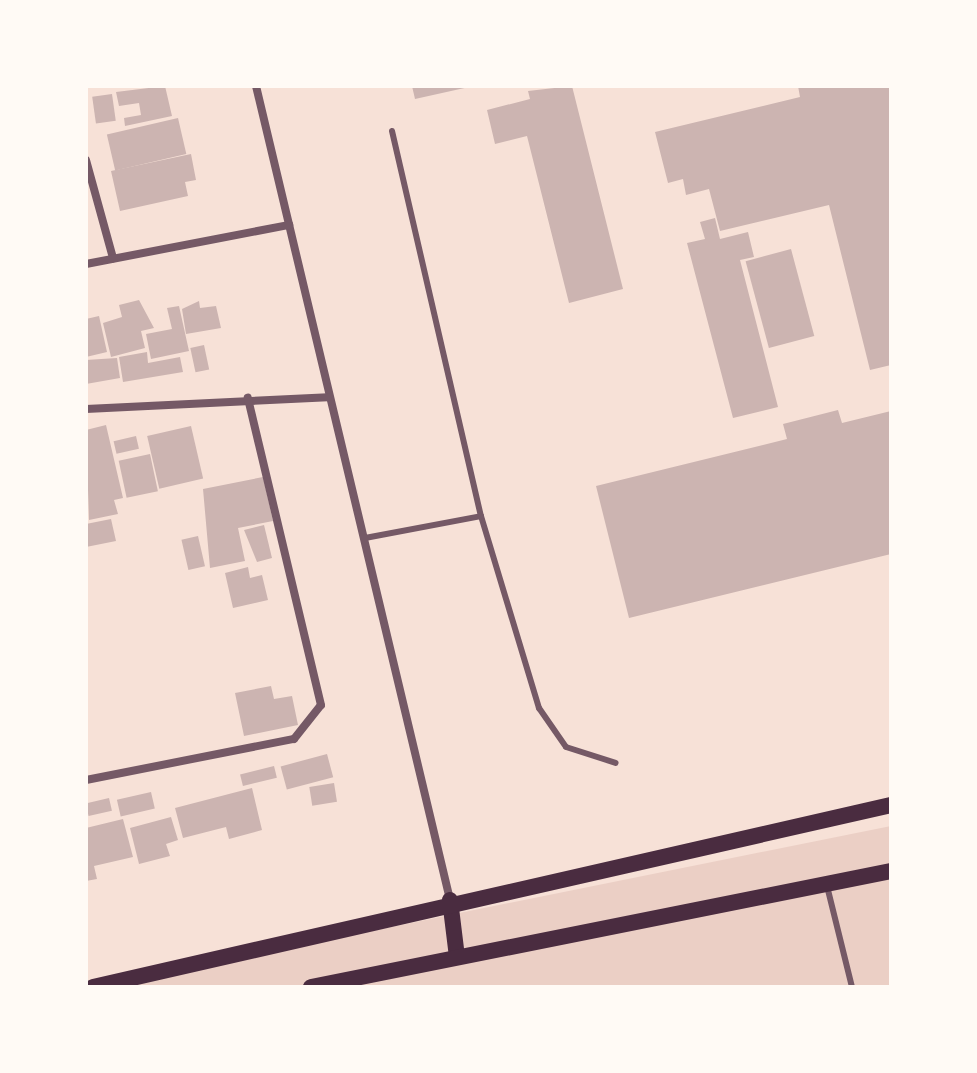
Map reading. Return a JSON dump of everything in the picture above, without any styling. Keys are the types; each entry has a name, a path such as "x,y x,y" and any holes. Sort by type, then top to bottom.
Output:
{"main road":[{"path":"93,987 450,900 891,805"},
{"path":"311,987 891,871"},
{"path":"450,900 457,957"}],"street":[{"path":"256,86 450,900"},
{"path":"86,160 113,258"},
{"path":"86,264 289,225"},
{"path":"86,409 248,398 328,397"},
{"path":"86,780 294,739 321,705 248,398"}],"lane":[{"path":"392,131 481,516 548,726 566,747 616,763"},
{"path":"365,538 481,516"},
{"path":"826,885 852,987"}],"shaded area":[{"path":"891,826 891,987 101,987 469,911"}],"building":[{"path":"165,86 172,116 125,126 124,118 141,115 139,103 119,106 116,92"},
{"path":"412,86 469,86 469,87 415,99"},
{"path":"572,86 623,289 569,303 527,136 495,144 487,110 530,99 528,91"},
{"path":"798,86 891,86 891,365 870,370 829,205 720,231 709,189 686,195 683,179 668,183 655,132 800,97"},
{"path":"112,94 116,121 96,124 92,97"},
{"path":"178,118 186,154 115,170 107,134"},
{"path":"191,154 196,180 185,182 188,196 120,211 111,171"},
{"path":"715,218 720,239 748,232 754,257 740,260 778,407 733,418 687,243 705,239 700,222"},
{"path":"791,249 814,336 769,348 746,261"},
{"path":"139,300 154,328 141,331 145,348 111,357 103,323 122,317 119,305"},
{"path":"199,301 200,308 216,306 221,328 186,334 182,309"},
{"path":"179,306 189,351 151,359 146,334 172,329 167,308"},
{"path":"99,316 107,352 86,357 86,319"},
{"path":"204,345 209,369 196,372 190,348"},
{"path":"147,352 148,363 180,357 183,372 123,382 119,357"},
{"path":"117,358 120,378 86,384 86,360"},
{"path":"838,410 842,423 891,411 891,554 629,618 596,486 787,439 783,424"},
{"path":"106,425 123,498 114,500 118,514 89,520 86,430"},
{"path":"191,426 203,479 159,489 147,436"},
{"path":"136,436 139,449 117,454 114,441"},
{"path":"150,454 158,491 127,498 119,461"},
{"path":"263,477 273,521 238,528 245,561 210,568 203,489"},
{"path":"111,519 116,541 86,547 86,524"},
{"path":"264,525 272,558 257,562 244,530"},
{"path":"198,536 205,566 188,570 181,540"},
{"path":"248,567 250,578 262,575 268,600 233,608 225,573"},
{"path":"271,686 274,699 292,696 298,725 244,736 235,693"},
{"path":"327,754 333,777 287,790 281,766"},
{"path":"274,766 277,778 243,786 240,774"},
{"path":"334,783 337,802 312,806 309,787"},
{"path":"252,788 262,830 229,839 226,827 183,838 175,808"},
{"path":"151,792 155,809 121,816 117,800"},
{"path":"109,798 112,811 89,816 86,803"},
{"path":"171,817 178,840 166,844 170,856 139,864 130,828"},
{"path":"123,819 133,857 94,866 97,879 86,881 86,828"}]}
